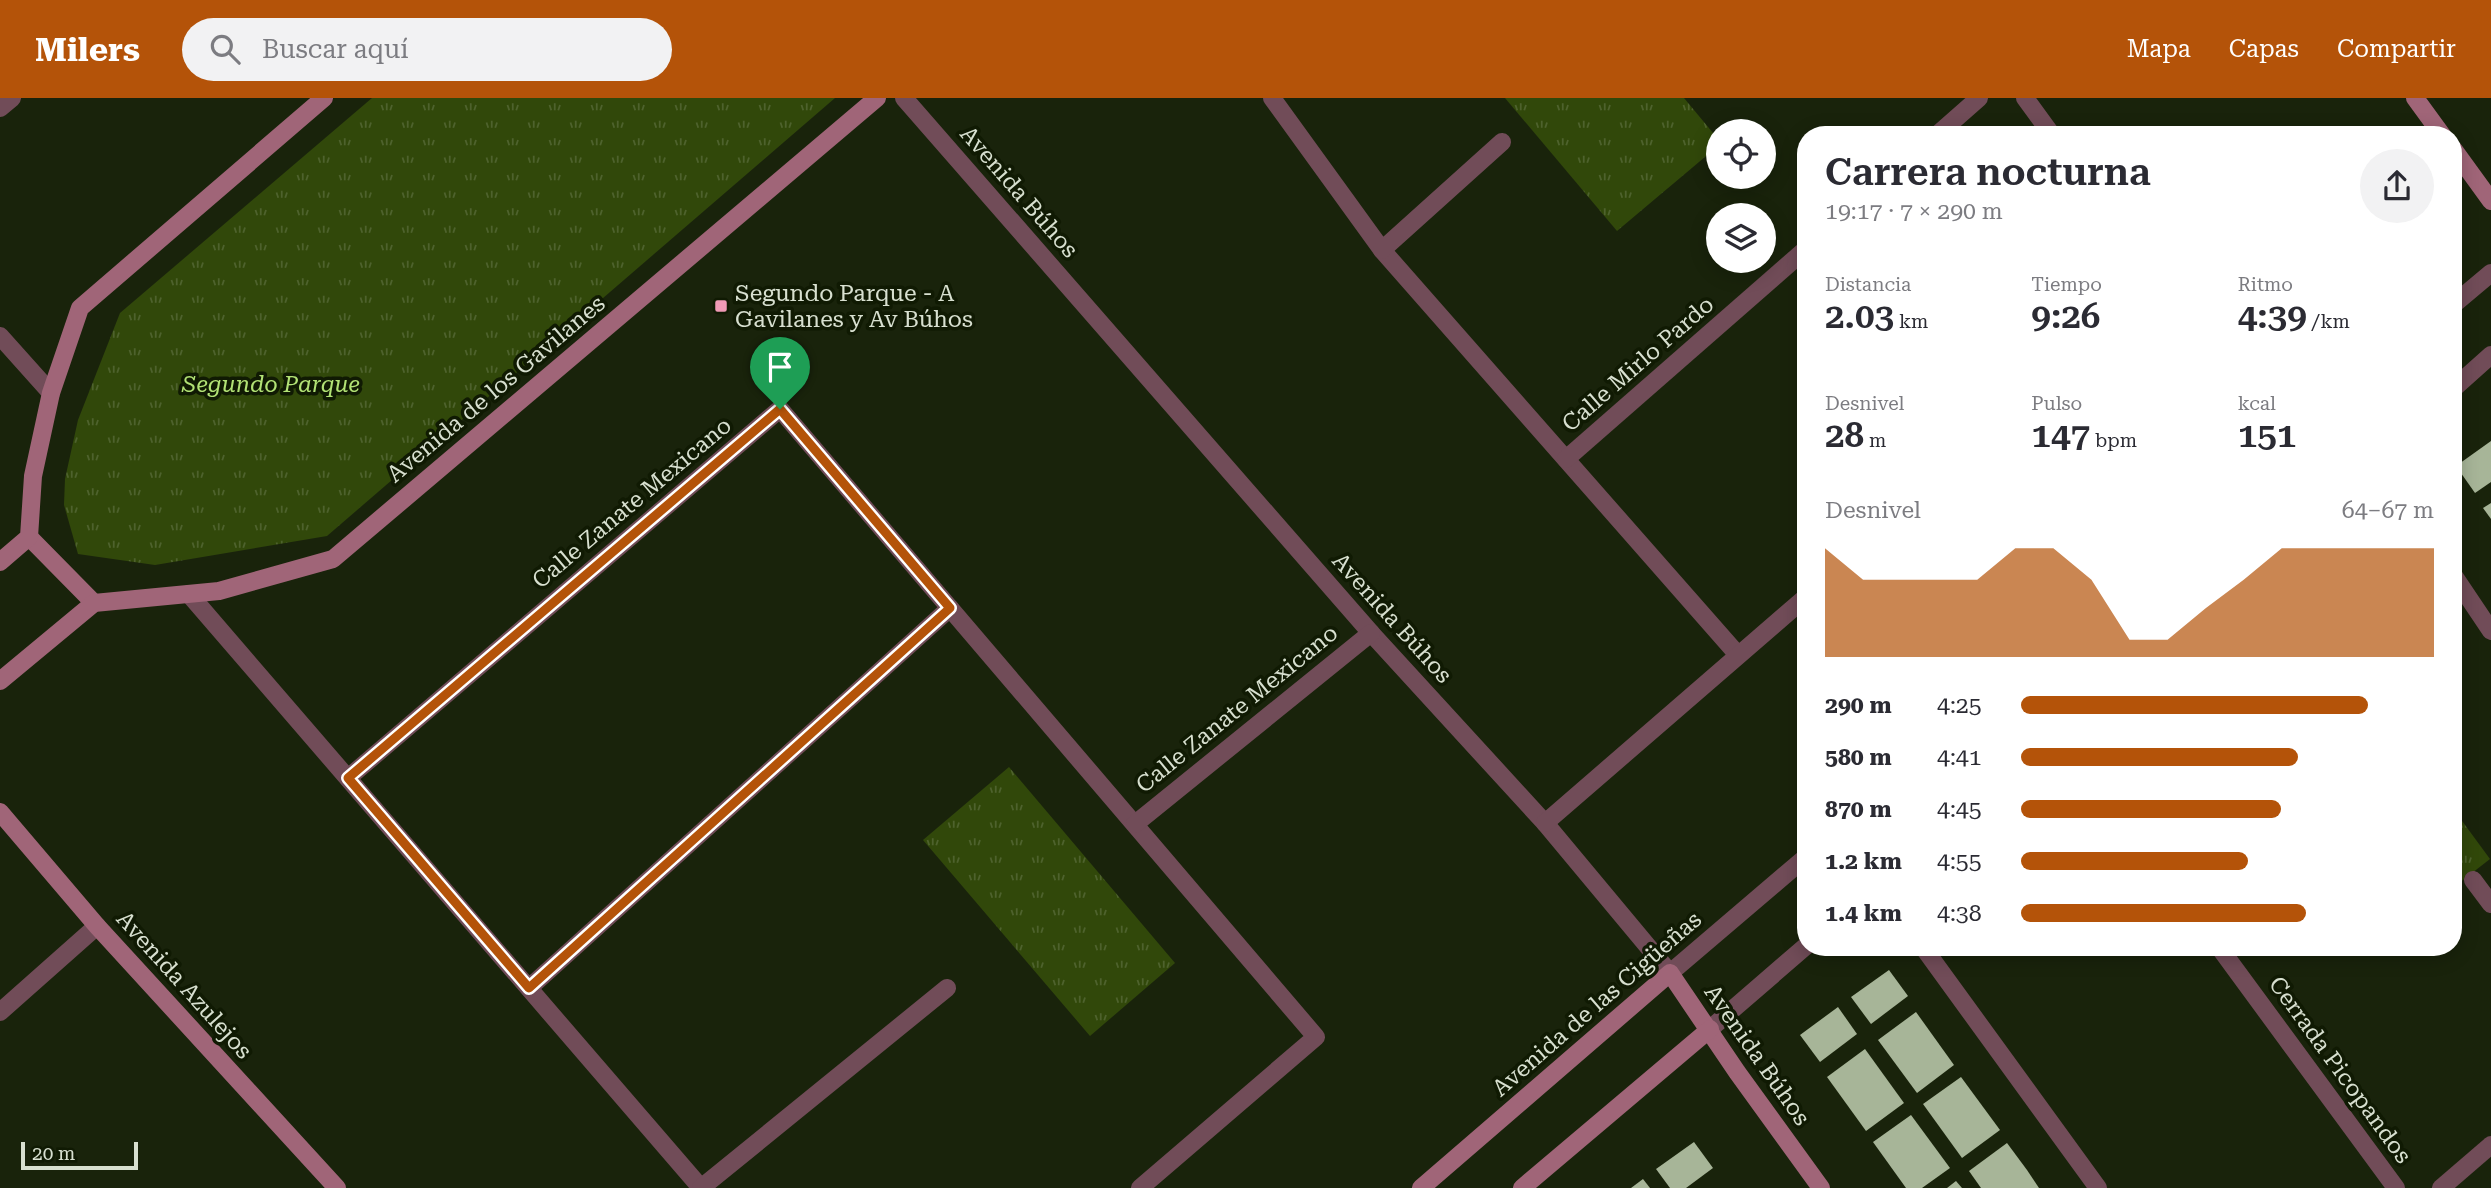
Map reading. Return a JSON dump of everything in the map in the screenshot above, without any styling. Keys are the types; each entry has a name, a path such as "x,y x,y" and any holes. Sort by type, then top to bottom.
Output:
{"main road":[{"path":"0,562 29,537 33,476 51,393 80,308 324,98"},
{"name":"Avenida de los Gavilanes","path":"94,603 219,591 334,559 877,98"},
{"path":"2414,98 2435,126"},
{"path":"2462,161 2491,201"},
{"path":"0,681 94,603 29,537"},
{"name":"Avenida Azulejos","path":"0,812 97,926 337,1188"},
{"name":"Avenida Búhos","path":"1671,973 1821,1188"},
{"name":"Avenida de las Cigüeñas","path":"1421,1188 1671,973"},
{"path":"1523,1187 1710,1029"}],"street":[{"path":"0,108 12,98"},
{"name":"Avenida Búhos","path":"904,98 1371,633 1545,823 1671,973"},
{"name":"Calle Mirlo Pardo","path":"1272,98 1382,250 1738,655"},
{"path":"1947,126 1979,98"},
{"path":"2025,98 2045,126"},
{"path":"1382,250 1502,142"},
{"name":"Calle Mirlo Pardo","path":"1566,459 1797,257"},
{"path":"2462,297 2491,273"},
{"path":"0,336 51,393"},
{"path":"2462,381 2491,355"},
{"name":"Calle Zanate Mexicano","path":"348,778 780,409 1316,1037 1140,1188"},
{"path":"2462,588 2491,631"},
{"path":"189,594 701,1188 947,988"},
{"path":"1545,823 1797,605"},
{"path":"529,988 950,608"},
{"name":"Calle Zanate Mexicano","path":"1135,824 1371,633"},
{"name":"Avenida de las Cigüeñas","path":"1671,973 1797,864"},
{"path":"2473,880 2491,904"},
{"path":"0,1012 97,926"},
{"path":"1710,1029 1797,954"},
{"path":"1930,956 2098,1188"},
{"name":"Cerrada Picopandos","path":"2226,956 2396,1188"},
{"path":"2441,1188 2491,1145"}],"green space":[{"name":"Segundo Parque","path":"372,98 835,98 327,536 155,565 78,554 64,505 65,479 78,420 120,313"},
{"path":"1505,98 1684,98 1706,125 1706,156 1617,231"},
{"path":"1009,767 1175,963 1090,1036 923,840"},
{"path":"2462,821 2490,859 2462,881"}],"building":[{"path":"2491,441 2491,482 2475,493 2462,475 2462,462"},
{"path":"2491,503 2491,519 2483,508"},
{"path":"1889,970 1908,996 1871,1024 1851,997"},
{"path":"1838,1007 1857,1034 1820,1062 1800,1035"},
{"path":"1916,1012 1954,1065 1917,1093 1878,1040"},
{"path":"1865,1049 1904,1103 1866,1131 1827,1077"},
{"path":"1961,1077 2000,1130 1962,1158 1923,1104"},
{"path":"1911,1115 1950,1168 1922,1188 1906,1188 1873,1142"},
{"path":"1694,1142 1713,1168 1686,1188 1670,1188 1656,1169"},
{"path":"2007,1143 2039,1188 1981,1188 1969,1171"},
{"path":"1643,1179 1650,1188 1631,1188"},
{"path":"1956,1181 1962,1188 1947,1188"}],"place":[{"name":"Segundo Parque - A Gavilanes y Av Búhos","path":"721,306"}],"route":[{"path":"780,409 950,608 529,988 348,778 780,409"}]}
